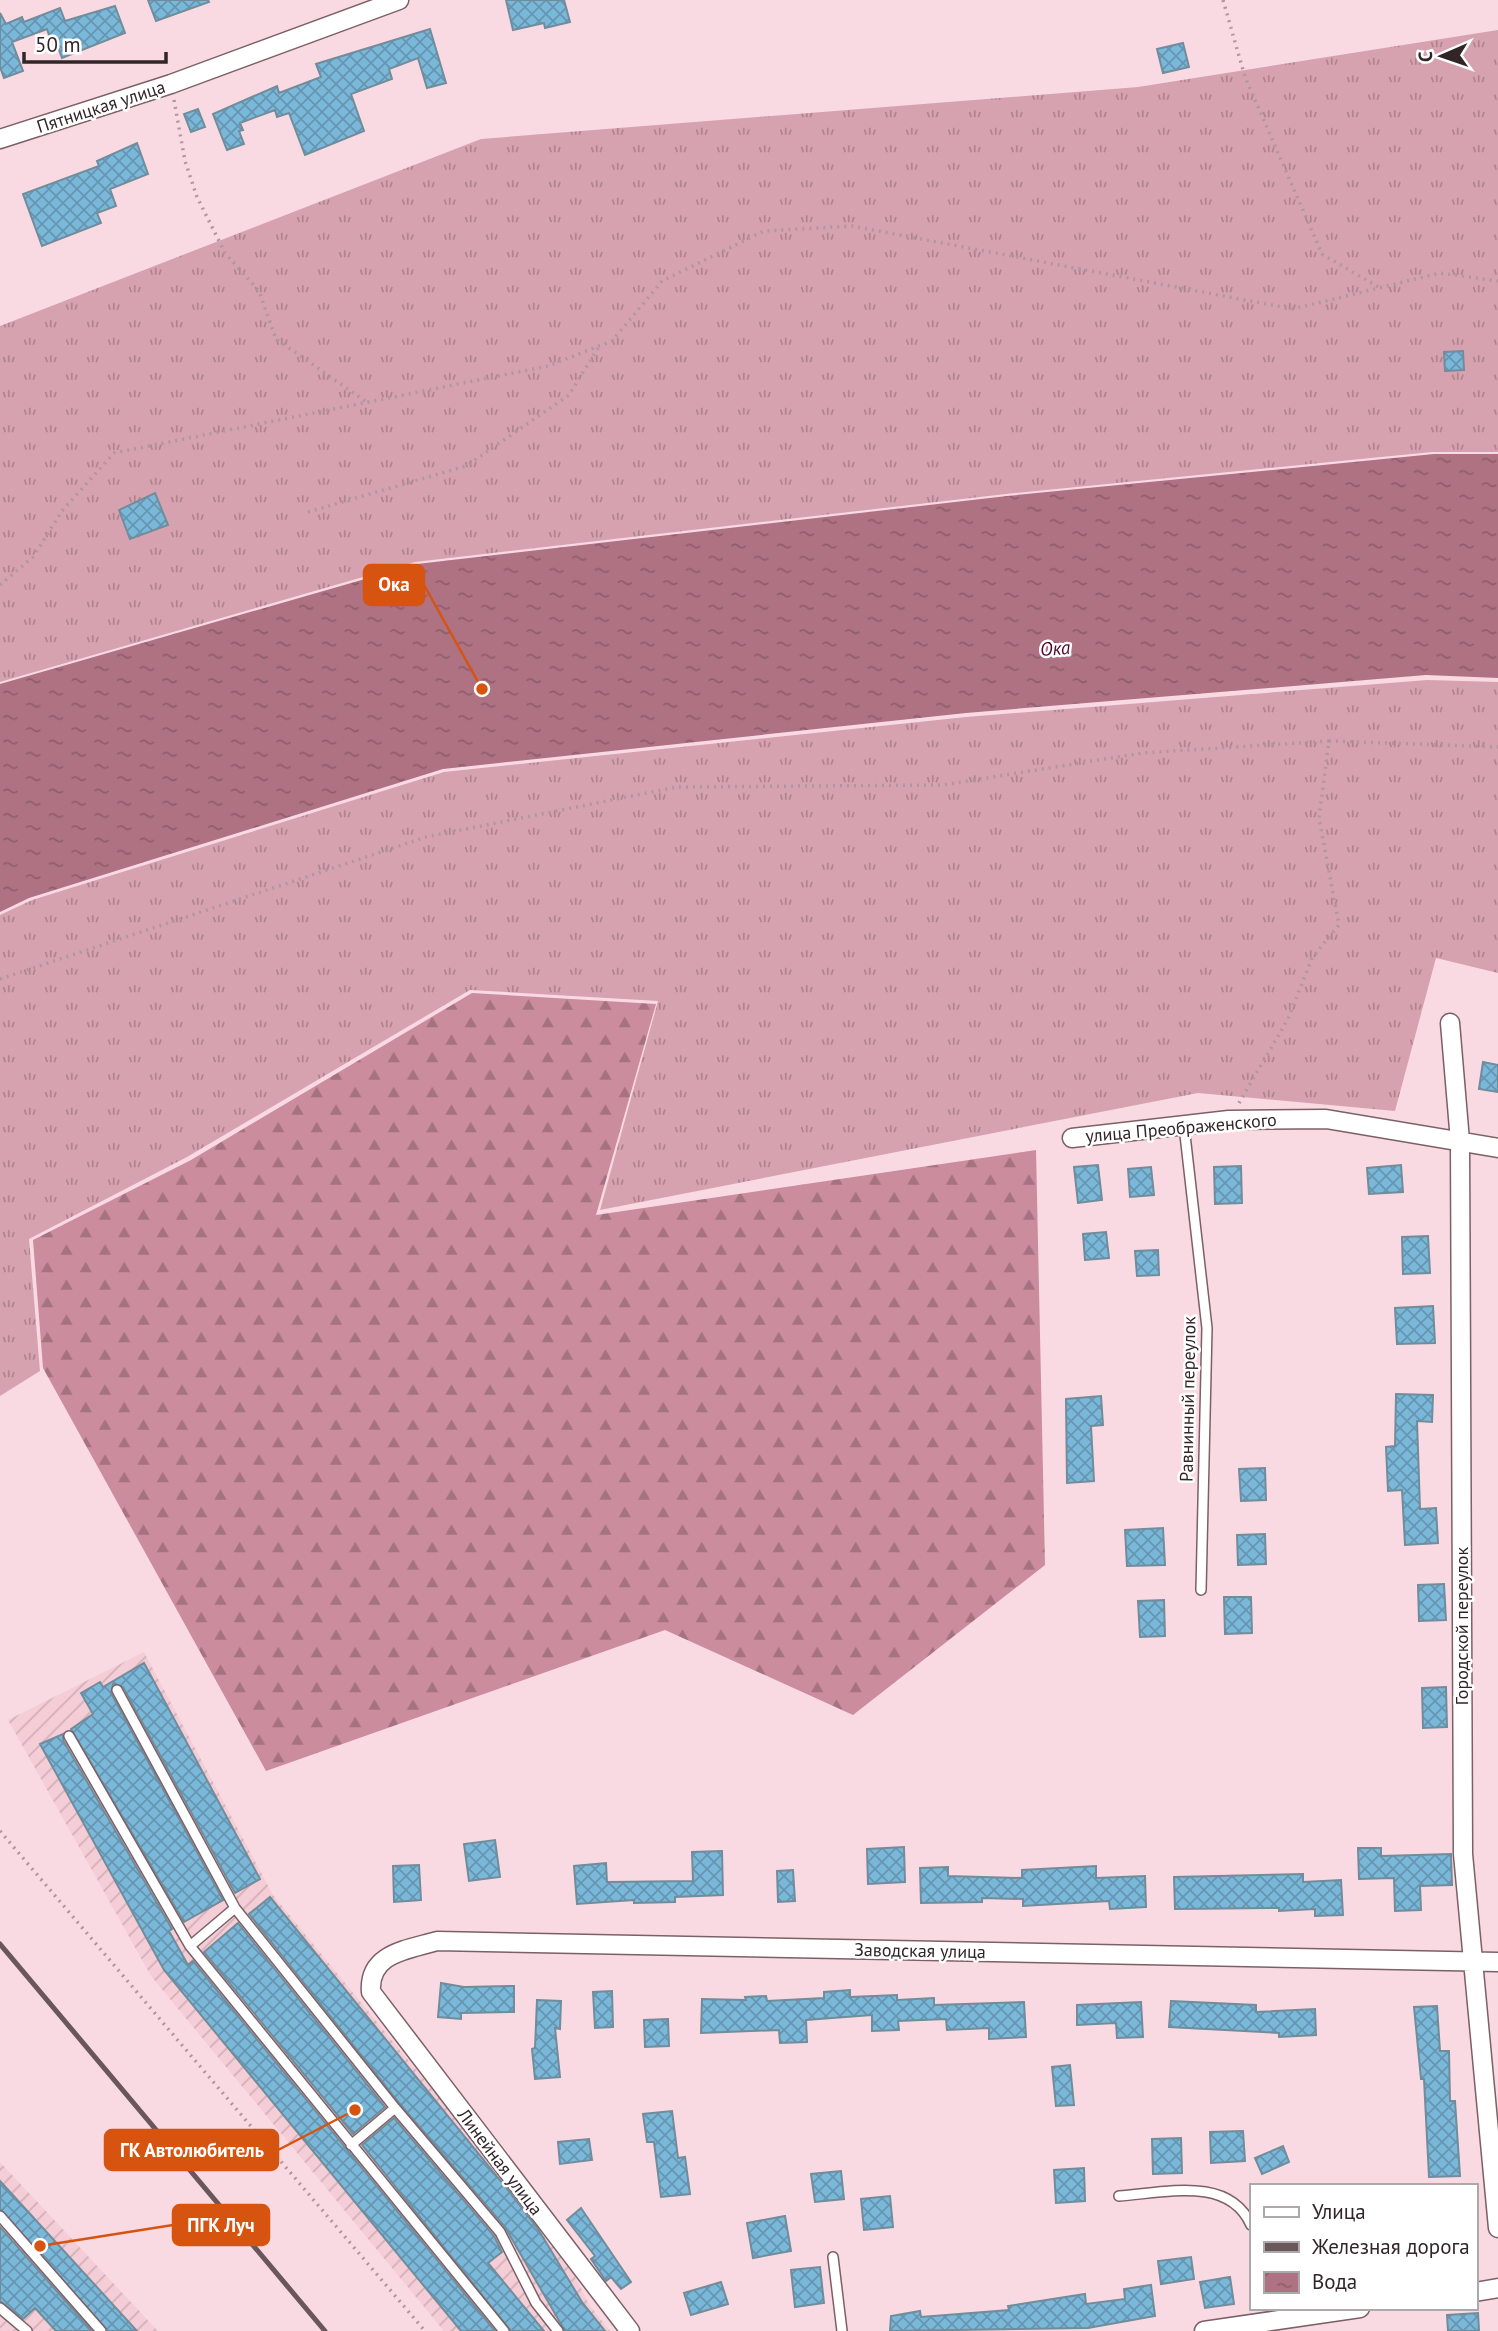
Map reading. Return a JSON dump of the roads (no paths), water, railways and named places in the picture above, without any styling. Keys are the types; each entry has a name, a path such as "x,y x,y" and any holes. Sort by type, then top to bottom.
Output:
{"street":[{"name":"Пятницкая улица","path":"0,139 171,84 374,5 398,0"},
{"name":"Городской переулок","path":"1450,1023 1460,1141 1463,1854 1498,2228"},
{"name":"улица Преображенского","path":"1072,1138 1229,1120 1326,1118 1498,1149"},
{"name":"Заводская улица","path":"370,1992 370,1977 377,1963 437,1941 1498,1962"},
{"name":"Линейная улица","path":"370,1992 630,2331"},
{"path":"1477,2292 1498,2288"},
{"path":"1204,2331 1273,2315 1335,2310"}],"lane":[{"name":"Равнинный переулок","path":"1184,1126 1208,1328 1200,1590"},
{"path":"117,1690 235,1909 395,2108 500,2232 536,2303 558,2331"},
{"path":"69,1735 190,1946 504,2331"},
{"path":"190,1946 235,1909"},
{"path":"351,2145 395,2108"},
{"path":"1119,2196 1213,2192 1232,2199 1250,2224"},
{"path":"0,2216 101,2331"},
{"path":"832,2257 842,2331"},
{"path":"0,2308 27,2331"}],"water":[{"path":"1434,454 1498,454 1498,678 1426,675 966,713 443,769 29,898 0,912 0,684 417,564 1007,496"}],"railway":[{"path":"0,1944 325,2331"}],"place":[{"name":"Ока","path":"482,689"},
{"name":"ГК Автолюбитель","path":"355,2110"},
{"name":"ПГК Луч","path":"40,2246"}]}
